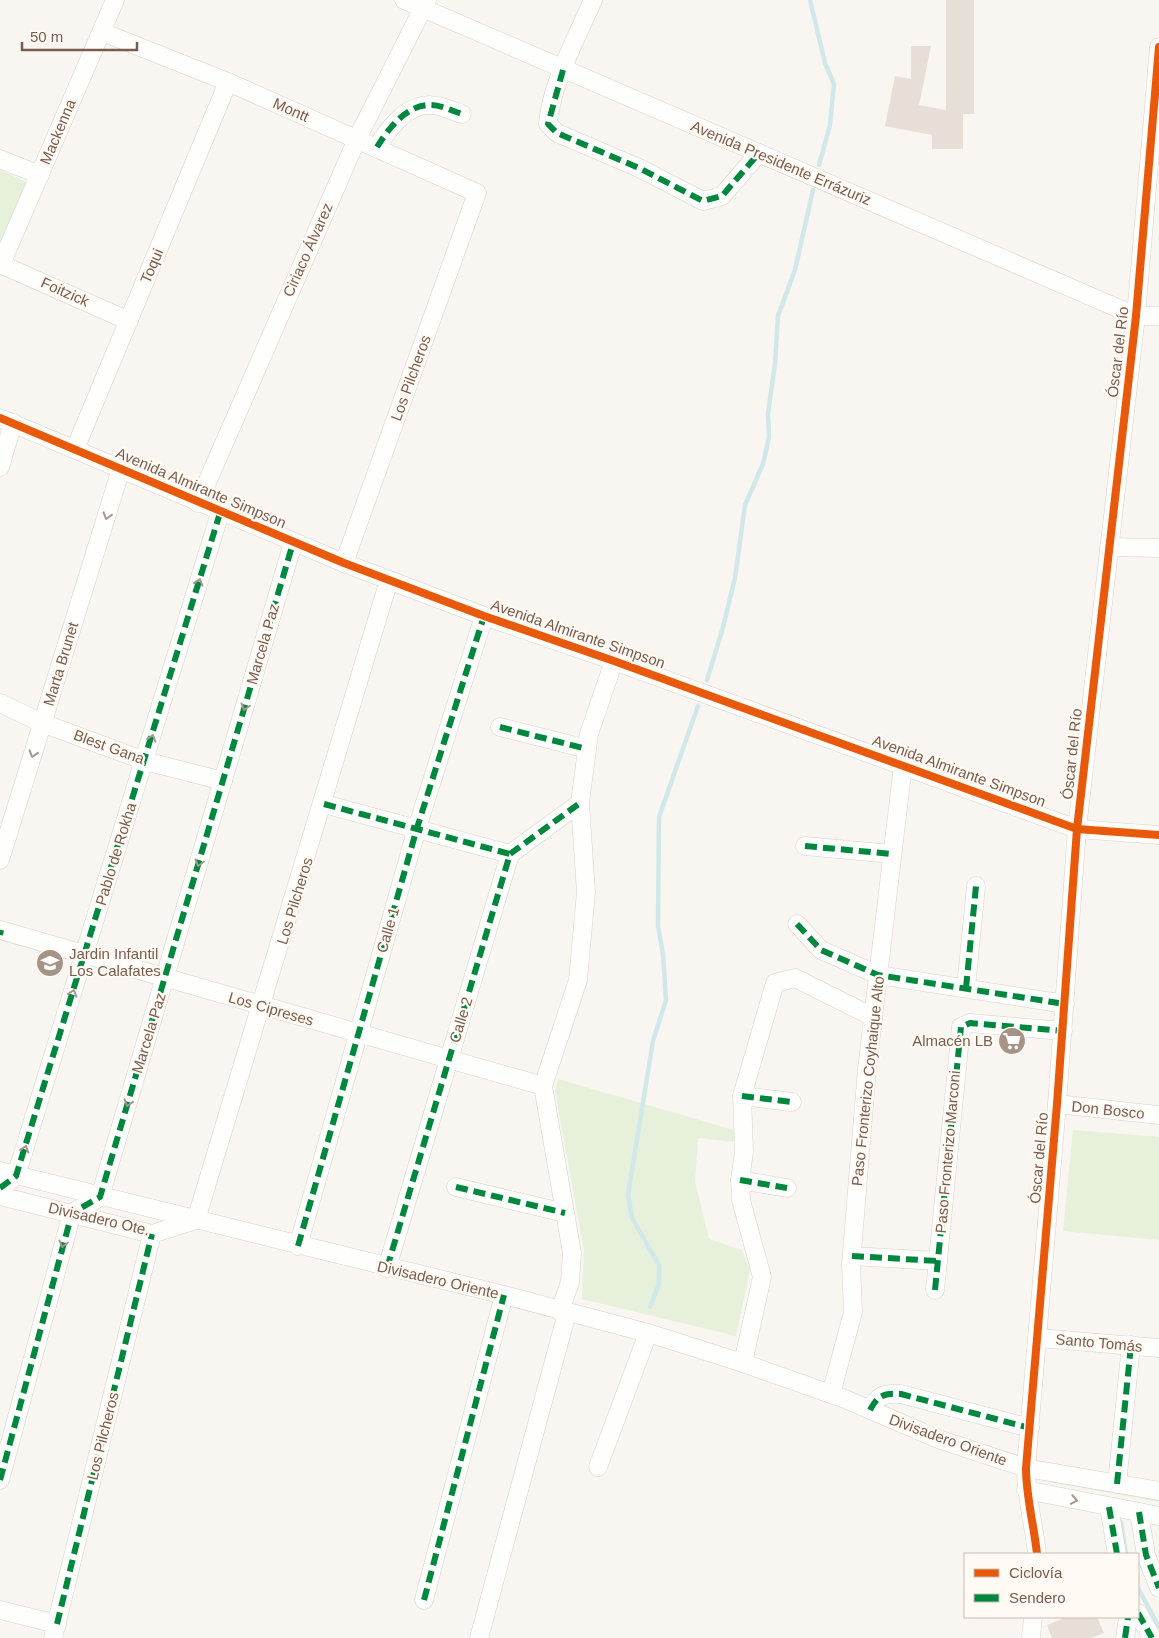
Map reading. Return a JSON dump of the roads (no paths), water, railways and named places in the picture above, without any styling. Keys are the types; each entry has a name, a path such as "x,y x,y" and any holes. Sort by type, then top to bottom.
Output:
{"street":[{"name":"Mackenna","path":"0,264 116,0"},
{"name":"Avenida Presidente Errázuriz","path":"404,0 425,4 563,70 1136,316 1159,316"},
{"path":"592,0 563,70 548,116 548,124 557,133 639,168 703,202 722,196 759,153"},
{"name":"Ciriaco Álvarez","path":"198,503 357,139 425,4"},
{"name":"Montt","path":"102,32 228,82 477,194"},
{"name":"Óscar del Río","path":"1037,1553 1026,1490 1026,1468 1063,1031 1077,830 1136,316 1159,47"},
{"name":"Toqui","path":"75,448 228,82"},
{"path":"376,147 385,133 412,110 432,104 462,114"},
{"path":"0,158 40,174"},
{"name":"Los Pilcheros","path":"344,563 477,194"},
{"name":"Foitzick","path":"0,264 129,321"},
{"path":"0,467 6,421"},
{"name":"Avenida Almirante Simpson","path":"6,421 75,448 220,513 344,563 484,616 614,660 1077,830 1159,835"},
{"name":"Marta Brunet","path":"0,860 122,469"},
{"name":"Pablo de Rokha","path":"8,1174 85,954 220,513"},
{"name":"Marcela Paz","path":"100,1196 293,543"},
{"path":"1108,548 1159,548"},
{"name":"Los Pilcheros","path":"196,1220 263,1007 324,804 376,620 390,580"},
{"name":"Calle 1","path":"298,1246 417,828 484,616"},
{"path":"479,1638 564,1312 570,1282 572,1254 543,1086 578,980 586,892 580,803 589,734 614,660"},
{"name":"Blest Gana","path":"0,703 42,723 145,761 223,781"},
{"path":"500,727 587,749"},
{"name":"Paso Fronterizo Coyhaique Alto","path":"831,1394 853,1312 852,1256 873,1017 903,765"},
{"path":"324,804 510,854 580,803"},
{"path":"804,846 892,854"},
{"name":"Calle 2","path":"387,1268 510,854"},
{"path":"966,988 976,886"},
{"path":"797,924 821,950 878,974 1065,1004"},
{"name":"Los Cipreses","path":"0,932 85,954 448,1061 543,1086"},
{"path":"743,1363 762,1277 741,1200 740,1180 744,1152 742,1096 775,983 795,978 873,1017"},
{"name":"Paso Fronterizo Marconi","path":"935,1290 961,1027 970,1023 1063,1031"},
{"path":"742,1096 792,1102"},
{"name":"Don Bosco","path":"1057,1104 1159,1115"},
{"path":"0,1188 8,1174"},
{"name":"Divisadero Oriente","path":"8,1174 504,1295 648,1333 743,1363 831,1394 938,1438 1026,1468 1159,1491"},
{"path":"740,1180 786,1188"},
{"path":"456,1187 565,1213"},
{"name":"Divisadero Ote.","path":"0,1196 152,1234 196,1220"},
{"path":"0,1480 72,1213 100,1196"},
{"name":"Los Pilcheros","path":"55,1631 152,1234"},
{"path":"852,1256 938,1261"},
{"path":"424,1600 504,1295"},
{"path":"598,1467 648,1333"},
{"name":"Santo Tomás","path":"1038,1338 1159,1348"},
{"path":"1117,1484 1131,1346"},
{"name":"Divisadero Oriente","path":"870,1410 876,1399 884,1393 896,1394 1030,1428"},
{"path":"1026,1490 1159,1516"},
{"path":"1109,1507 1117,1553"},
{"path":"1139,1512 1146,1555 1159,1588"},
{"path":"0,1610 55,1631"},
{"path":"1139,1615 1152,1638"},
{"path":"1031,1638 1033,1618"},
{"path":"1125,1638 1128,1618"}],"waterway":[{"path":"810,0 825,63 834,84 830,125 819,165"},
{"path":"707,680 735,578 745,505 763,464 769,437 768,413 775,364 778,316 795,270 813,190"},
{"path":"650,1307 659,1284 659,1265 632,1218 628,1195 653,1041 666,1000 663,954 658,926 659,817 698,706"},
{"path":"1121,1522 1126,1553"},
{"path":"1139,1590 1159,1627"}],"place":[{"name":"Jardin Infantil Los Calafates","path":"50,963"},
{"name":"Almacén LB","path":"1012,1041"}]}
